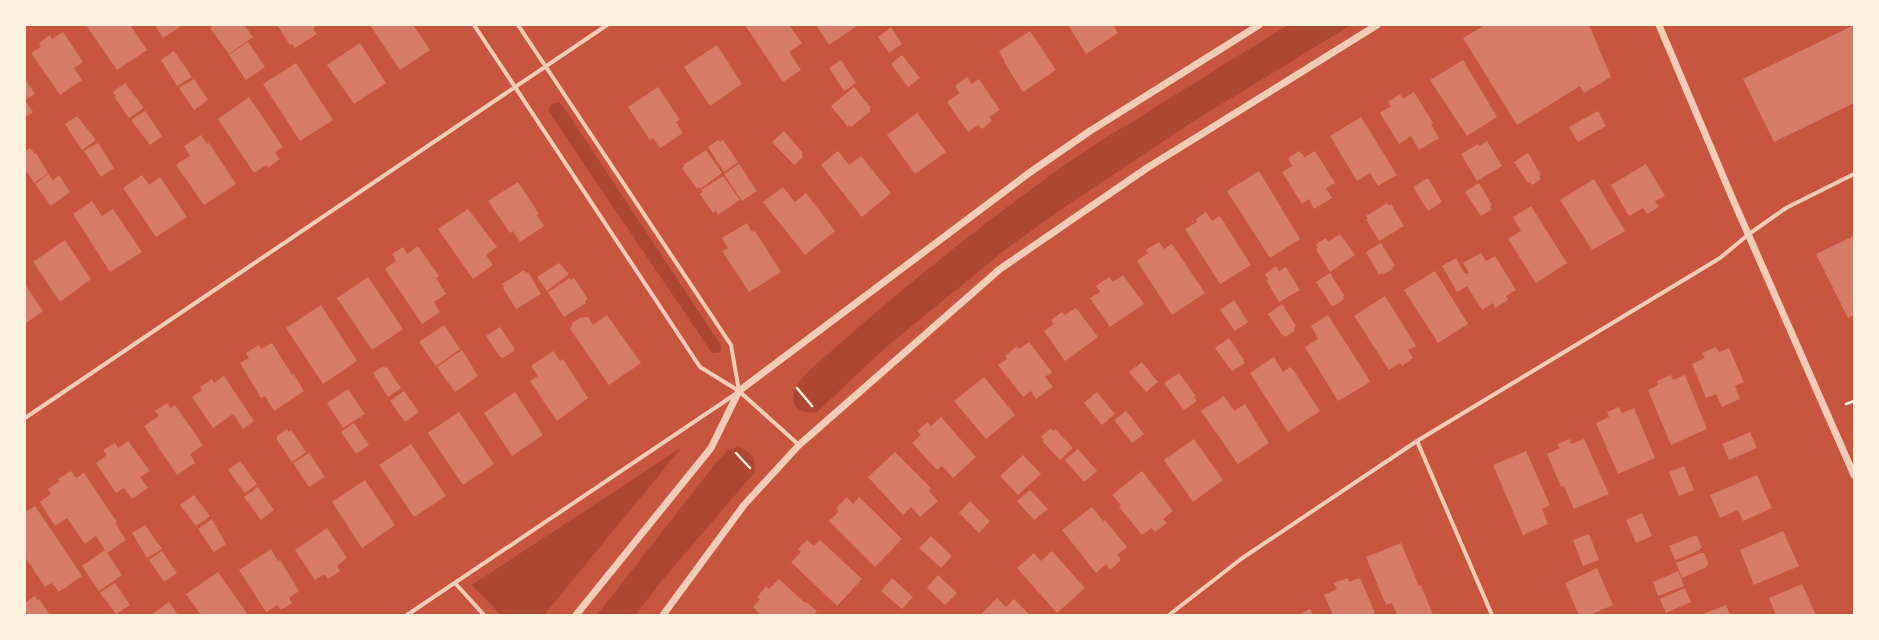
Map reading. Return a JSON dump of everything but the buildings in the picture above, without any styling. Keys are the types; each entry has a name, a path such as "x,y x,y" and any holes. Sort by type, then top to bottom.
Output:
{"street":[{"path":"474,25 700,367 739,391 799,445"},
{"path":"518,25 731,345 739,391 711,448 576,615"},
{"path":"25,418 607,25"},
{"path":"407,615 739,391 1035,169 1090,131 1259,25"},
{"path":"663,615 744,505 799,445 1000,269 1147,168 1377,25"},
{"path":"1659,25 1734,202 1854,474"},
{"path":"1169,615 1241,559 1417,441 1720,258 1749,234 1786,208 1854,174"},
{"path":"1417,441 1492,615"},
{"path":"455,583 484,615"}],"path":[{"path":"797,388 816,410"},
{"path":"736,452 754,473"}],"shaded area":[{"path":"1288,25 1351,25 1192,122 1060,210 1006,249 885,348 817,412 805,412 796,406 793,399 794,392 803,377 888,302 949,252 1083,152"},
{"path":"559,102 721,345 721,350 718,353 712,353 549,112 551,105"},
{"path":"682,447 544,615 501,615 472,585"},
{"path":"739,447 748,452 754,460 754,473 664,578 635,615 597,615 715,464 728,450"}]}
